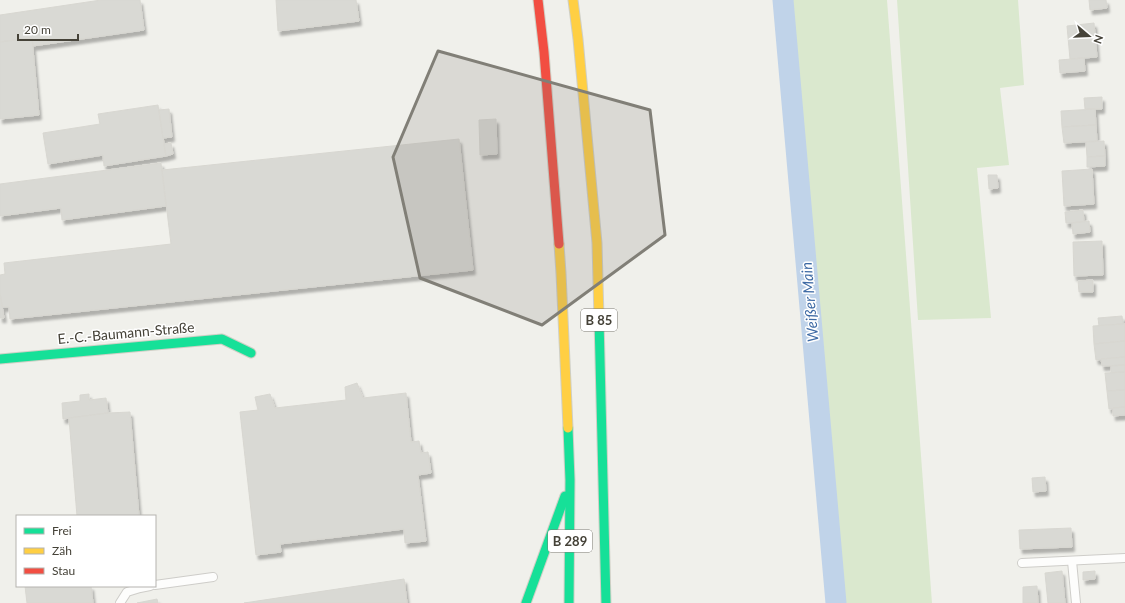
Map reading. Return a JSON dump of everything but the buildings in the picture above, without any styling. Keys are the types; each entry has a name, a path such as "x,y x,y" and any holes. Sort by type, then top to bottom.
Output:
{"main road":[{"name":"B 85","path":"538,0 544,52 561,273 570,480"},
{"name":"B 85","path":"573,0 579,47 597,243 606,603"},
{"name":"E.-C.-Baumann-Straße","path":"0,359 222,339 251,353"},
{"path":"526,603 570,480"},
{"name":"B 289","path":"569,603 570,480"}],"lane":[{"path":"1022,563 1125,558"},
{"path":"1072,561 1076,603"},
{"path":"156,585 213,577"},
{"path":"120,603 127,592 145,587"}],"highlighted area":[{"path":"438,51 650,110 665,235 542,325 420,278 393,157"}],"green space":[{"path":"785,0 887,0 932,603 840,603"},
{"path":"897,0 1018,0 1024,85 1000,88 1009,165 977,168 991,318 918,320"}],"waterway":[{"name":"Weißer Main","path":"783,0 836,603"}],"traffic: fast":[{"path":"599,319 606,603"},
{"path":"0,359 222,339 251,353"},
{"path":"568,428 570,480 569,603"},
{"path":"526,603 565,496"}],"traffic: slow":[{"path":"573,0 597,243 599,319"},
{"path":"559,244 568,428"}],"traffic: jam":[{"path":"538,0 544,52 559,244"}]}
